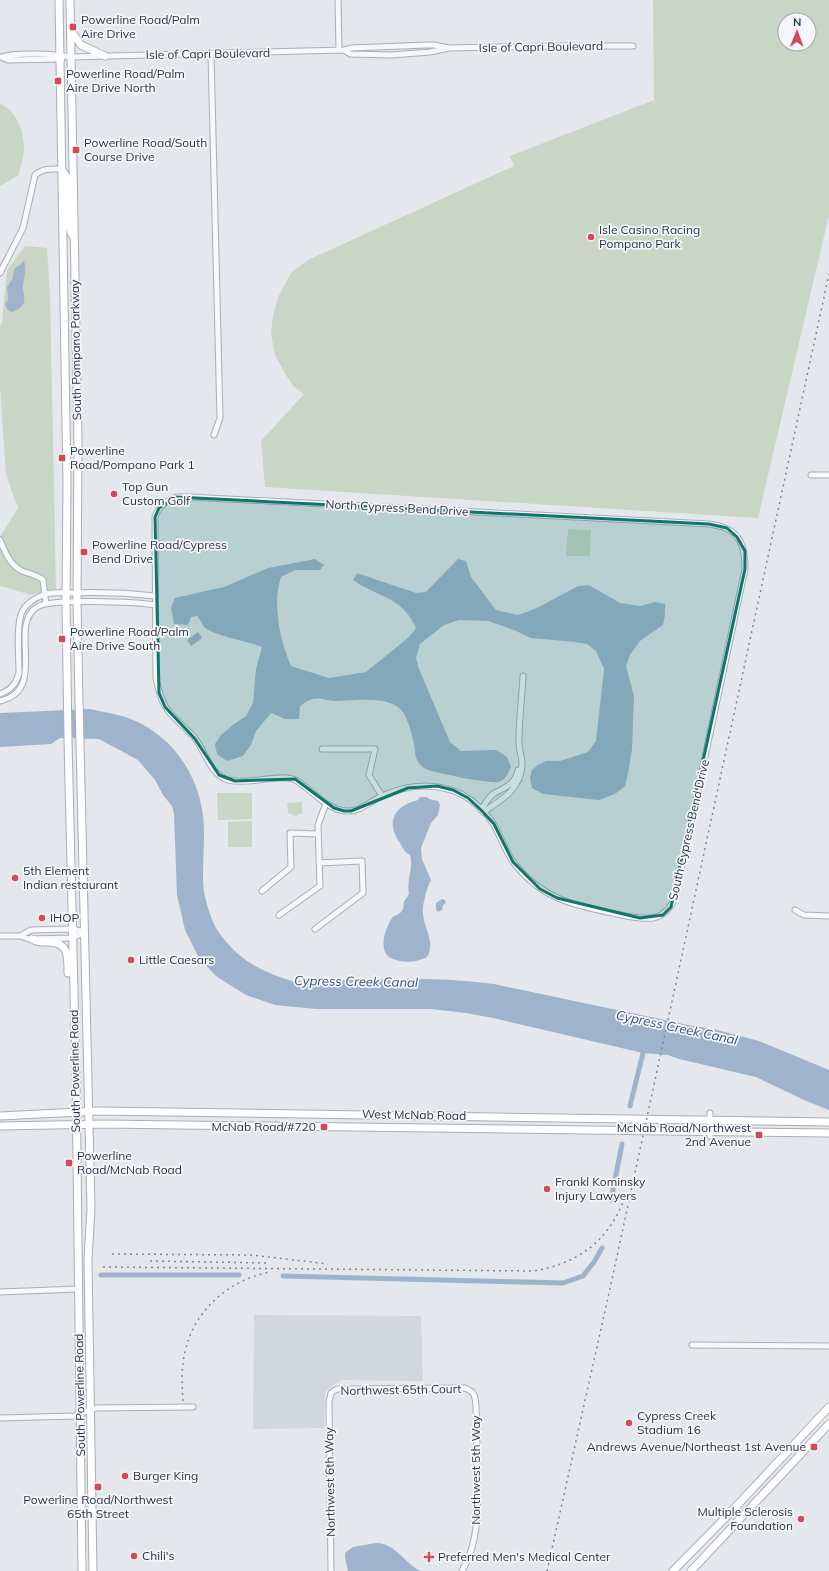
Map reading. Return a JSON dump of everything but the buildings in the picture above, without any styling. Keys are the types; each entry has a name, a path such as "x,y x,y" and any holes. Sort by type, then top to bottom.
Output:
{"main road":[{"name":"South Pompano Parkway","path":"59,0 66,443 68,740"},
{"name":"South Pompano Parkway","path":"70,0 78,443 77,602 79,740"},
{"path":"71,31 81,45 105,56"},
{"path":"61,169 68,181 69,227 74,238"},
{"name":"South Powerline Road","path":"68,740 73,929 82,1571"},
{"name":"South Powerline Road","path":"79,740 91,1209 88,1259 93,1571"},
{"path":"32,939 36,942 54,942 64,948 68,957 69,991 74,1000"},
{"name":"West McNab Road","path":"0,1116 89,1111 605,1118 710,1116 829,1122"},
{"path":"605,1118 605,1129"},
{"name":"West McNab Road","path":"0,1126 89,1124 605,1129 710,1133 829,1132"},
{"path":"673,1571 829,1407"},
{"path":"691,1571 829,1424"}],"street":[{"path":"338,0 342,50"},
{"name":"Isle of Capri Boulevard","path":"1,57 8,60 60,57 342,50 352,48 434,45 449,48"},
{"name":"Isle of Capri Boulevard","path":"342,50 350,54 391,55 430,52 449,48 633,46"},
{"path":"211,54 220,418 214,435"},
{"path":"0,273 23,228 35,175 40,171 47,169 61,169"},
{"path":"66,443 78,443"},
{"path":"811,475 829,475"},
{"name":"North Cypress Bend Drive","path":"155,605 155,517 159,508 176,497 710,524 726,528"},
{"name":"South Cypress Bend Drive","path":"155,605 156,678 159,693 165,707 195,738 214,770 219,775 226,779 248,782 286,778 295,779 326,803 334,808 344,811 351,811 382,796 408,788 437,786 453,790 468,798 494,824 513,862 540,889 557,898 580,906 640,918 652,918 663,915 671,907 677,890 745,569 745,551 737,537 726,528"},
{"path":"0,540 12,564 22,571 38,576 43,580 46,594 46,604"},
{"path":"0,694 8,691 17,681 19,673 19,620 26,605 33,600 46,594 66,593 125,593 155,596"},
{"path":"0,701 15,695 23,684 25,671 26,622 30,614 37,607 46,604 77,602 125,602 155,605"},
{"path":"522,676 519,739 522,762 520,778 512,790 504,798 482,811 493,795 512,784 518,773 516,734 522,676"},
{"path":"322,749 375,749 369,775 382,796"},
{"path":"279,915 320,886 317,834 318,825 326,803"},
{"path":"262,891 291,867 290,833 317,834"},
{"path":"315,929 363,893 362,861 319,863"},
{"path":"795,910 804,915 829,916"},
{"path":"20,936 31,930 73,929 84,932"},
{"path":"0,936 20,936 32,939 73,938 84,932"},
{"path":"710,1116 710,1133"},
{"path":"0,1292 78,1289"},
{"path":"692,1345 829,1346"},
{"name":"Northwest 65th Court","path":"331,1393 337,1389 465,1388 471,1390"},
{"name":"Northwest 5th Way","path":"462,1571 471,1550 478,1517 476,1406 475,1397 471,1390"},
{"name":"Northwest 6th Way","path":"331,1393 329,1402 331,1571"},
{"path":"0,1418 74,1416 96,1408 193,1407"}],"highlighted area":[{"path":"176,497 709,524 727,528 737,537 745,551 745,569 671,907 663,915 640,918 557,898 540,889 513,862 494,824 468,798 453,790 437,786 408,788 351,811 344,811 334,808 295,779 235,781 219,775 195,739 165,707 159,693 155,517 159,508"}],"shaded area":[{"path":"254,1315 421,1316 423,1381 343,1380 331,1386 325,1392 324,1428 253,1429"}],"green space":[{"name":"Isle Casino Racing Pompano Park","path":"653,0 829,0 829,215 758,518 265,487 261,441 304,394 294,387 275,355 271,334 273,315 279,295 291,273 308,260 514,166 510,156 654,100"},
{"path":"0,104 6,107 15,116 21,128 24,148 19,175 0,186"},
{"path":"25,246 47,248 50,294 56,589 31,595 0,586 0,537 18,508 6,475 0,386 0,326 2,322 7,270"},
{"path":"568,529 591,530 590,556 566,556"},
{"path":"217,793 252,793 252,819 218,820"},
{"path":"302,802 302,813 296,816 288,813 287,803"},
{"path":"252,821 252,847 228,847 228,822"}],"water":[{"path":"24,261 24,302 20,308 11,312 5,305 8,299 7,287 13,278 14,269"},
{"path":"315,559 324,565 320,570 295,570 281,577 277,599 278,622 291,666 329,678 366,672 409,637 416,628 411,618 397,604 353,580 357,573 416,593 426,592 458,559 466,561 471,577 496,610 518,615 537,608 578,586 589,585 620,603 640,606 655,602 665,604 663,625 640,641 630,655 626,666 634,696 632,749 625,786 615,794 599,800 543,794 532,788 530,778 532,770 538,765 546,761 560,761 588,752 596,741 604,669 596,651 587,644 531,638 488,621 459,620 444,625 420,644 416,658 419,669 450,742 461,751 496,750 507,757 511,767 501,781 493,782 473,780 447,775 424,768 417,760 407,719 402,711 394,704 379,701 334,701 311,699 300,706 299,719 285,719 271,713 256,731 251,745 243,756 227,761 217,754 215,744 221,735 246,716 253,703 256,669 262,647 215,633 204,627 197,616 191,617 188,625 174,624 171,608 175,598 224,587 268,568"},
{"path":"198,632 202,638 191,646 187,640"},
{"name":"Cypress Creek Canal","path":"90,709 126,717 145,726 170,745 180,757 189,771 200,800 204,825 203,883 210,913 216,928 231,947 246,960 263,970 292,981 418,979 469,981 494,984 713,1029 759,1041 829,1070 829,1110 756,1077 679,1059 668,1055 643,1053 493,1018 431,1009 316,1009 275,1005 246,995 216,976 199,958 185,930 177,895 174,814 172,806 163,795 155,780 138,760 99,739 60,738 51,744 0,747 0,713"},
{"path":"420,797 427,797 438,801 440,805 438,815 431,823 421,848 422,859 431,880 426,892 423,911 430,946 427,957 412,962 404,962 390,958 384,948 384,936 386,929 392,918 402,911 404,902 409,894 408,884 411,865 410,855 406,853 395,835 393,822 394,816 403,806 418,800"},
{"path":"442,899 445,900 446,903 443,905 442,910 438,912 436,910 436,903"},
{"path":"376,1543 388,1546 420,1571 348,1571 345,1553 353,1547"}],"waterway":[{"path":"630,1106 643,1053"},
{"path":"611,1200 622,1144"},
{"path":"283,1276 563,1283 583,1276 594,1262 602,1248"},
{"path":"101,1275 239,1275"}],"railway":[{"path":"547,1571 611,1284 829,274"},
{"path":"103,1267 533,1271 550,1268 565,1262 591,1247 612,1224 620,1210 626,1194"},
{"path":"112,1254 252,1255 328,1264"},
{"path":"150,1261 268,1263"},
{"path":"183,1401 183,1364 185,1352 196,1323 205,1310 227,1290 255,1276 270,1272"}],"place":[{"name":"Powerline Road/Palm Aire Drive","path":"73,27"},
{"name":"Powerline Road/Palm Aire Drive North","path":"58,81"},
{"name":"Powerline Road/South Course Drive","path":"76,150"},
{"name":"Isle Casino Racing Pompano Park","path":"591,237"},
{"name":"Powerline Road/Pompano Park 1","path":"62,458"},
{"name":"Top Gun Custom Golf","path":"114,494"},
{"name":"Powerline Road/Cypress Bend Drive","path":"84,552"},
{"name":"Powerline Road/Palm Aire Drive South","path":"62,639"},
{"name":"5th Element Indian restaurant","path":"15,878"},
{"name":"IHOP","path":"42,918"},
{"name":"Little Caesars","path":"131,960"},
{"name":"McNab Road/#720","path":"324,1127"},
{"name":"McNab Road/Northwest 2nd Avenue","path":"759,1135"},
{"name":"Powerline Road/McNab Road","path":"69,1163"},
{"name":"Frankl Kominsky Injury Lawyers","path":"547,1189"},
{"name":"Cypress Creek Stadium 16","path":"629,1423"},
{"name":"Andrews Avenue/Northeast 1st Avenue","path":"814,1447"},
{"name":"Burger King","path":"125,1476"},
{"name":"Powerline Road/Northwest 65th Street","path":"98,1487"},
{"name":"Multiple Sclerosis Foundation","path":"801,1519"},
{"name":"Chili's","path":"134,1556"},
{"name":"Preferred Men's Medical Center","path":"429,1557"}]}
